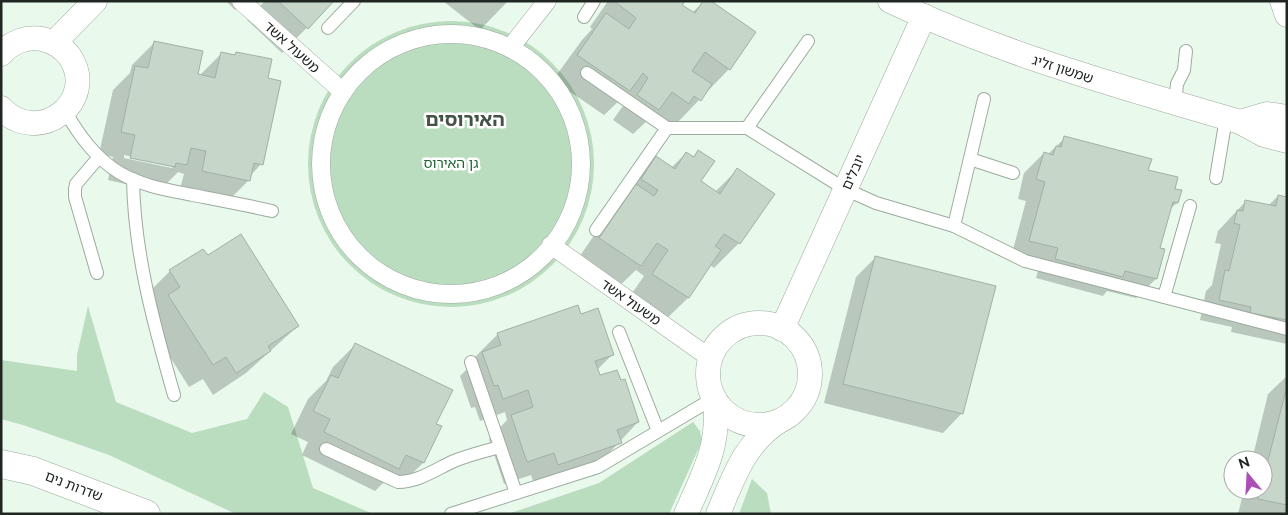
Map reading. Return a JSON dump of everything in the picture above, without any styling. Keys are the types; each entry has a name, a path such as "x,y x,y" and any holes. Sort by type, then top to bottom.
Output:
{"main road":[{"name":"שדרות נים","path":"1,464 33,471 146,514"}],"street":[{"path":"54,43 95,1"},
{"name":"משעול אשד","path":"241,1 343,92"},
{"path":"510,48 548,1"},
{"name":"שמשון זליג","path":"890,1 998,46 1059,68 1233,120 1264,135 1287,141"},
{"path":"1282,1 1287,15"},
{"name":"יובלים","path":"782,328 924,16"},
{"path":"452,34 492,40 510,48 527,58 556,86 574,124 581,164 579,184 567,222 551,246 528,268 491,287 470,292 429,292 410,287 392,279 375,269 359,256 335,223 327,204 322,183 322,142 327,123 343,92 358,73 374,59 391,48 411,40 432,35 452,34"},
{"path":"1,108 14,119 40,123 54,119 65,111 77,88 77,74 69,55 54,43 34,38 5,45"},
{"path":"1233,120 1267,114 1287,116"},
{"name":"משעול אשד","path":"551,246 710,358"},
{"path":"686,514 714,445 717,417 715,399 708,381 710,358 728,333 743,326 759,323 774,325 782,328 800,344 807,358 810,374 804,397 795,409 765,431 748,450 718,514"},
{"path":"715,399 729,415 750,424 766,424 782,419"}],"lane":[{"path":"328,28 354,1"},
{"path":"584,17 594,1"},
{"path":"746,128 808,41"},
{"path":"1175,103 1177,84 1184,70 1186,51"},
{"path":"587,73 667,128 746,128 845,188 876,203 954,226 1025,261 1287,329"},
{"path":"954,226 984,99"},
{"path":"65,111 83,140 99,157 120,173 165,189 272,211"},
{"path":"1216,178 1233,120"},
{"path":"596,230 667,128"},
{"path":"97,272 75,197 75,189 76,184 99,157"},
{"path":"970,159 1013,172"},
{"path":"133,179 133,208 152,314 174,395"},
{"path":"1164,297 1190,206"},
{"path":"619,332 658,431"},
{"path":"471,362 516,493"},
{"path":"452,514 598,467 715,399"},
{"path":"326,449 398,482 403,482 413,480 455,461 500,447"}],"green space":[{"name":"גן האירוס","path":"437,21 465,21 493,27 519,38 542,53 562,73 577,96 588,122 594,150 592,192 577,232 562,255 542,275 519,290 493,301 465,307 437,307 409,301 383,290 360,275 340,255 325,232 314,206 308,178 308,150 314,122 325,96 340,73 360,53 383,38 409,27"},
{"path":"88,306 116,402 192,433 247,419 264,392 288,407 313,488 373,514 236,514 109,455 1,419 1,360 77,371 77,355"},
{"path":"693,422 700,431 702,441 669,514 508,514 599,483"},
{"path":"752,479 767,493 771,514 739,514"}],"building":[{"path":"278,1 334,1 308,29"},
{"path":"614,1 685,1 682,5 695,13 703,1 711,1 756,32 730,70 705,52 692,71 712,84 701,101 694,96 689,104 672,92 659,110 637,95 648,78 643,73 630,91 577,55 606,13 629,29 636,18"},
{"path":"154,41 203,51 198,74 215,78 221,52 235,55 236,52 272,59 268,78 281,81 263,165 254,163 250,181 202,171 206,151 191,148 187,165 176,163 175,167 130,158 135,135 121,132 135,66 148,68"},
{"path":"1064,136 1152,159 1148,170 1178,177 1175,189 1182,190 1178,203 1173,202 1160,248 1165,249 1157,279 1125,271 1123,277 1055,259 1058,248 1029,241 1045,182 1036,179 1044,152 1053,155 1056,146 1061,147"},
{"path":"698,150 715,161 701,181 720,194 737,168 775,194 740,244 724,234 715,246 721,250 689,298 652,274 668,250 657,243 641,266 599,238 636,184 654,196 658,190 641,179 656,156 675,169 686,152 694,157"},
{"path":"1278,195 1287,197 1287,320 1250,313 1251,307 1219,300 1225,270 1229,271 1240,225 1234,223 1237,210 1243,211 1245,200 1276,206"},
{"path":"241,234 299,326 268,346 271,351 236,373 226,357 213,365 168,295 180,287 169,270 203,249 208,255"},
{"path":"875,256 996,286 963,414 843,384"},
{"path":"578,305 581,314 598,308 614,355 595,361 600,375 617,370 621,380 625,379 639,422 617,430 622,443 558,465 554,453 527,462 511,415 533,407 528,390 503,399 498,385 494,386 482,352 501,345 497,333"},
{"path":"355,343 453,390 436,424 442,426 424,463 406,455 399,469 324,432 330,419 313,411 331,375 338,378"},
{"path":"1287,386 1287,505 1263,500 1273,500 1273,450 1271,450"}],"district":[{"name":"האירוסים","path":"465,119"}]}
